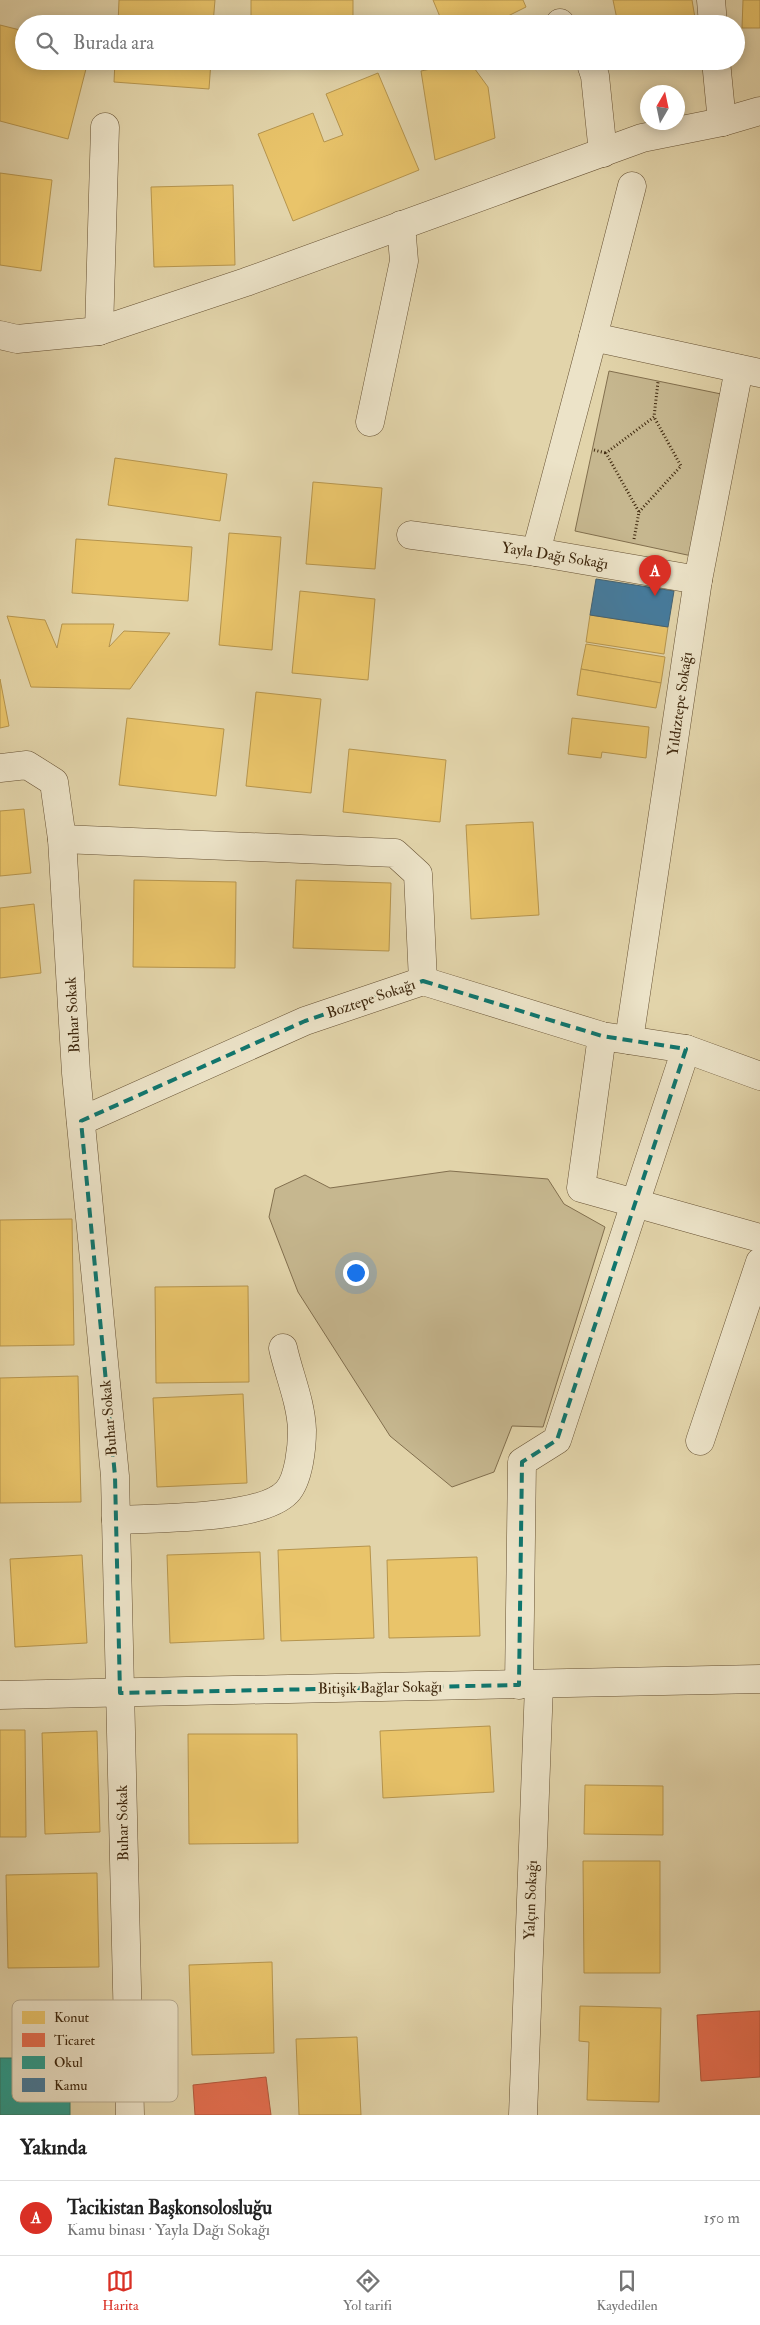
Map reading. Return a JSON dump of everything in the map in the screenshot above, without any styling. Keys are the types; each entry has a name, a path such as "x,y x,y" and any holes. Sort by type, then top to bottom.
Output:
{"street":[{"path":"711,0 712,15"},
{"path":"593,70 602,153"},
{"path":"717,70 722,122"},
{"path":"0,335 17,339 99,331 246,282 401,224 642,138 722,122 760,110"},
{"path":"99,331 105,127"},
{"path":"536,552 632,186"},
{"path":"370,422 404,261 401,224"},
{"path":"593,337 750,371"},
{"name":"Yıldıztepe Sokağı","path":"629,1040 698,580 750,371"},
{"name":"Yayla Dağı Sokağı","path":"411,535 536,552 698,580"},
{"name":"Buhar Sokak","path":"0,768 27,765 54,782 62,839 81,1121 115,1476 127,2000"},
{"path":"62,839 395,853 418,874 423,981"},
{"name":"Boztepe Sokağı","path":"81,1121 305,1021 423,981 602,1036 686,1049 760,1076"},
{"path":"602,1036 581,1188 760,1238"},
{"path":"636,1202 686,1049"},
{"name":"Yalçın Sokağı","path":"523,2115 529,1685 522,1462 557,1440 636,1202"},
{"path":"700,1441 760,1262"},
{"path":"116,1520 249,1510 266,1504 286,1492 295,1472 302,1430 294,1385 283,1348"},
{"name":"Bitişik Bağlar Sokağı","path":"0,1695 760,1680"},
{"name":"Buhar Sokak","path":"130,2102 130,2115"}],"path":[{"path":"627,568 639,512 681,466 654,417 660,351"},
{"path":"639,512 606,453 654,417"}],"highlighted area":[{"path":"423,981 602,1036 686,1049 557,1440 522,1462 519,1685 120,1693 115,1476 81,1121 305,1021"}],"shaded area":[{"path":"609,371 726,395 692,556 575,531"},
{"path":"450,1171 548,1179 564,1204 605,1227 543,1427 512,1426 494,1472 452,1487 390,1436 298,1292 269,1217 275,1189 305,1175 330,1188"}],"building: Konut":[{"path":"119,0 215,0 214,15 118,15"},
{"path":"251,0 353,0 353,15 251,15"},
{"path":"433,0 523,0 526,7 510,15 439,15"},
{"path":"613,0 692,0 694,15 616,15"},
{"path":"743,0 760,0 760,28 745,28 745,15 742,15"},
{"path":"0,25 15,29 15,70 86,70 68,139 0,121"},
{"path":"115,70 210,70 209,89 114,82"},
{"path":"476,70 488,87 495,138 435,160 421,71"},
{"path":"378,73 419,170 293,221 258,134 313,113 324,142 343,135 326,94"},
{"path":"0,173 52,180 41,271 0,265"},
{"path":"233,185 235,265 154,267 151,187"},
{"path":"115,458 227,474 220,521 108,505"},
{"path":"313,482 382,488 375,569 306,564"},
{"path":"229,533 281,537 272,650 219,645"},
{"path":"76,539 192,547 188,601 72,593"},
{"path":"300,591 375,599 368,680 292,673"},
{"path":"590,615 668,627 664,654 586,642"},
{"path":"7,616 45,620 57,648 62,624 114,624 109,647 124,631 170,633 130,689 31,687"},
{"path":"586,644 665,657 661,683 581,669"},
{"path":"581,669 661,683 656,708 577,695"},
{"path":"0,679 9,726 0,728"},
{"path":"256,692 321,699 311,793 246,786"},
{"path":"127,718 224,729 216,796 119,785"},
{"path":"572,718 649,727 646,758 602,752 601,758 568,754"},
{"path":"349,749 446,760 440,822 343,812"},
{"path":"24,809 31,873 0,876 0,811"},
{"path":"533,822 539,915 471,919 466,825"},
{"path":"134,880 236,882 235,968 133,967"},
{"path":"296,880 391,883 389,951 293,948"},
{"path":"34,904 41,973 0,978 0,908"},
{"path":"72,1219 74,1345 0,1346 0,1220"},
{"path":"248,1286 249,1382 156,1383 155,1287"},
{"path":"78,1376 81,1502 0,1503 0,1378"},
{"path":"243,1394 247,1483 157,1487 153,1398"},
{"path":"370,1546 374,1638 281,1641 278,1550"},
{"path":"260,1552 264,1639 170,1643 167,1555"},
{"path":"82,1555 87,1643 15,1647 10,1559"},
{"path":"477,1557 480,1636 389,1638 387,1560"},
{"path":"490,1726 494,1792 383,1798 380,1731"},
{"path":"0,1730 25,1730 26,1837 0,1837"},
{"path":"97,1731 100,1832 45,1834 42,1733"},
{"path":"188,1734 297,1734 298,1843 189,1844"},
{"path":"585,1785 663,1786 663,1835 584,1834"},
{"path":"583,1861 660,1861 660,1973 584,1973"},
{"path":"97,1873 99,1967 8,1968 6,1875"},
{"path":"272,1962 274,2053 192,2055 189,1965"},
{"path":"580,2006 661,2008 659,2102 587,2100 589,2042 579,2041"},
{"path":"357,2037 361,2115 299,2115 296,2039"}],"building: Ticaret":[{"path":"760,2011 760,2077 701,2081 697,2015"},
{"path":"266,2077 271,2115 195,2115 193,2085"}],"building: Okul":[{"path":"0,2058 12,2058 12,2102 70,2102 70,2115 0,2115"}],"building: Kamu":[{"path":"596,579 674,591 668,627 590,615"}],"place":[{"name":"Tacikistan Başkonsolosluğu","path":"655,596"}]}
